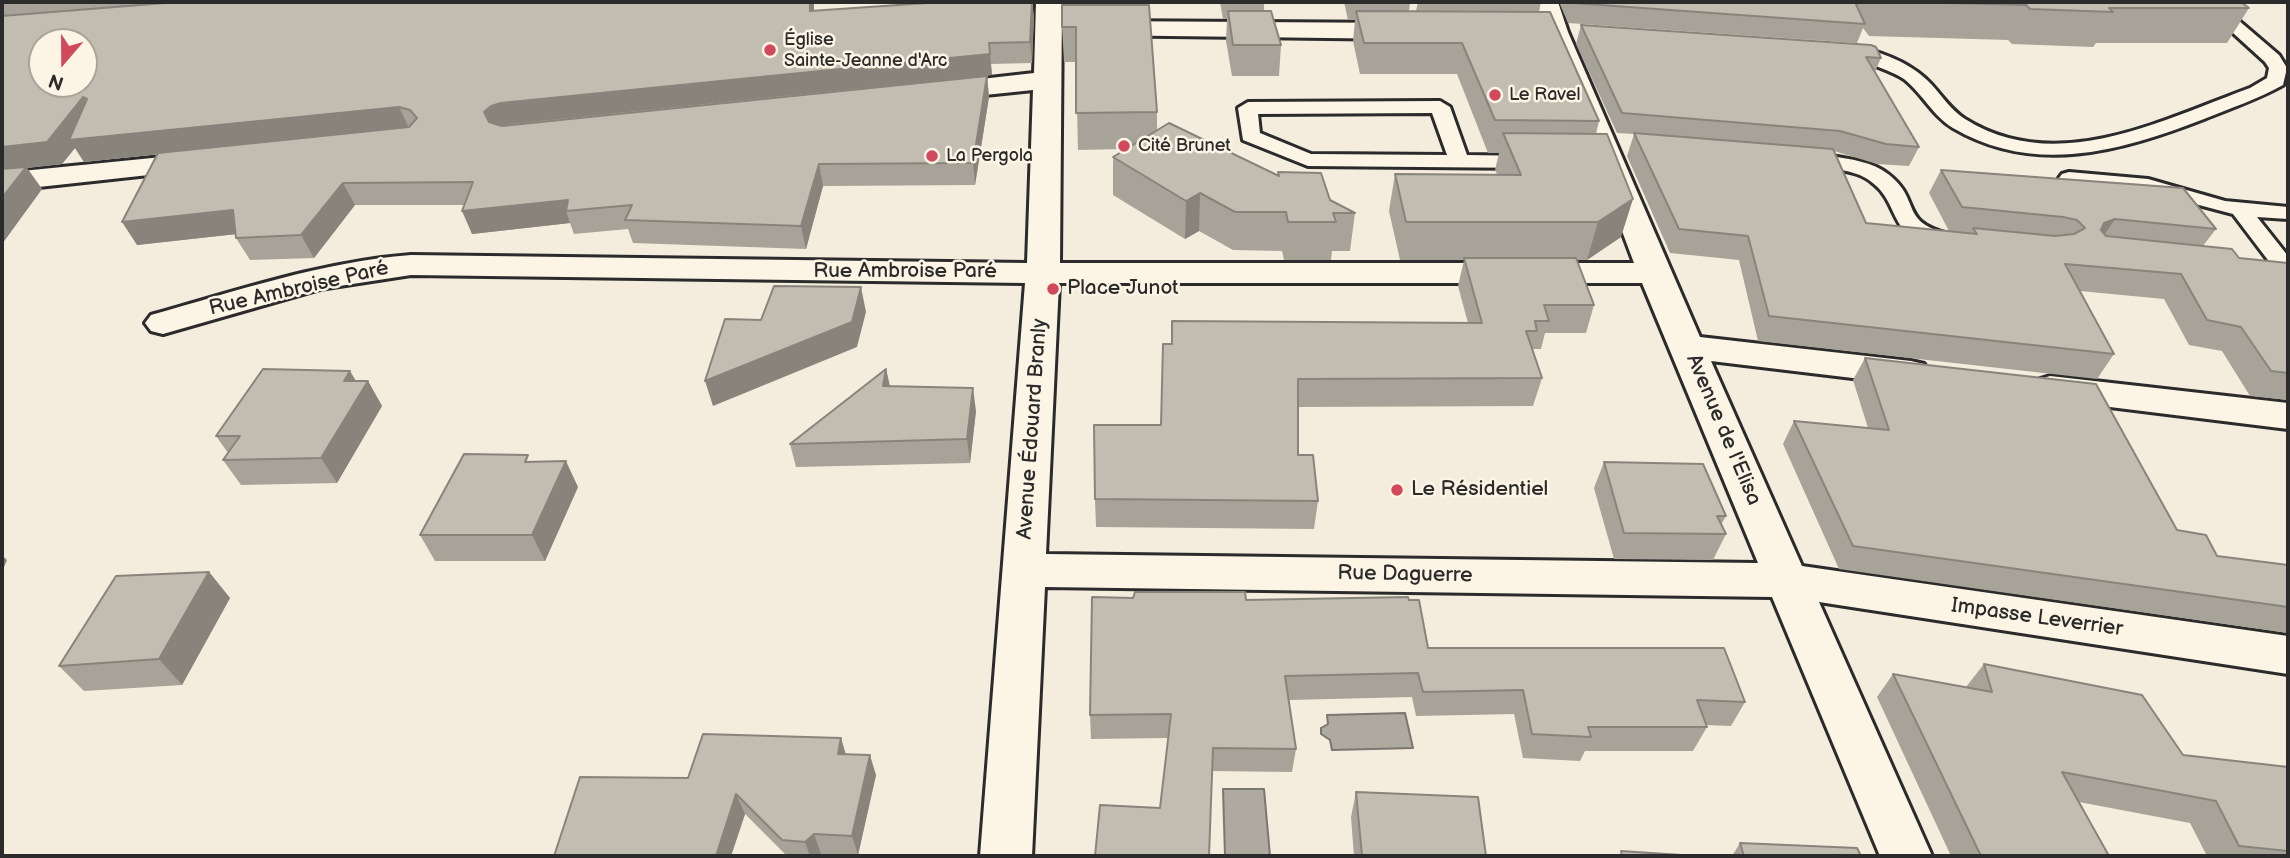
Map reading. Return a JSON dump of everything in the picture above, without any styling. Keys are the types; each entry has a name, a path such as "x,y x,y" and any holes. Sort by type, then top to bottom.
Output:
{"street":[{"path":"1290,2 1295,30"},
{"path":"1048,16 1295,30 1432,31"},
{"name":"Avenue Édouard Branly","path":"1006,856 1043,273 1048,16"},
{"name":"Avenue de l'Elisa","path":"1553,25 1608,153 1655,274 1689,347 1786,580 1906,856"},
{"path":"1833,51 1861,53"},
{"path":"909,94 1046,80"},
{"path":"2,182 233,159"},
{"name":"Rue Ambroise Paré","path":"163,323 338,276 388,266 1043,273 1655,274"},
{"path":"1689,347 1948,377"},
{"path":"2016,385 2288,416"},
{"name":"Rue Daguerre","path":"1024,570 1786,580"},
{"name":"Impasse Leverrier","path":"1786,580 2288,655"}],"lane":[{"path":"1861,53 1900,68 1950,117 1981,135 2018,148 2073,152 2101,147 2257,92 2276,81 2278,68 2273,59 2207,2"},
{"path":"1459,161 1440,107 1248,108 1250,136 1308,160 1557,162"},
{"path":"1818,161 1865,169 1891,187 1903,219 1912,229 1930,237 1962,242"},
{"path":"2069,178 2163,188 2210,204 2288,214"},
{"path":"2240,209 2288,271"},
{"path":"2261,269 2288,271"}],"shaded area":[{"path":"1405,713 1413,748 1332,750 1330,740 1321,734 1321,728 1328,724 1327,715"},
{"path":"1223,789 1264,789 1270,856 1225,856"}],"building":[{"path":"178,2 810,2 810,11 942,2 1032,2 1030,42 989,43 990,54 501,103 484,112 489,122 502,126 987,76 973,163 819,164 801,226 625,220 632,205 566,211 568,200 462,211 473,182 343,183 301,235 236,238 233,210 122,222 158,153 409,127 417,118 410,110 399,107 69,140 87,99 85,98 98,98 98,28 28,28 28,98 82,98 47,142 2,147 2,16"},
{"path":"1855,2 1865,24 1573,3"},
{"path":"1908,2 2241,2 2249,8 2109,8 2113,12 2030,9 2026,5"},
{"path":"1062,5 1149,5 1157,112 1076,113 1076,27 1062,27"},
{"path":"1228,11 1271,11 1281,45 1233,45"},
{"path":"1356,11 1550,12 1599,121 1495,120 1462,43 1364,43"},
{"path":"1581,25 1871,45 1876,47 1881,58 1866,57 1919,147 1886,144 1840,131 1622,113"},
{"path":"1169,123 1279,176 1278,172 1321,173 1330,200 1355,213 1333,213 1336,222 1288,222 1286,212 1235,212 1200,193 1186,201 1113,157"},
{"path":"1503,133 1607,134 1633,199 1598,222 1406,222 1395,174 1521,175"},
{"path":"1634,133 1833,149 1866,223 1977,234 1973,228 2055,236 2074,234 2085,228 2077,220 2063,217 1962,207 1941,170 2183,188 2216,229 2115,219 2104,223 2101,230 2106,236 2232,249 2239,258 2288,263 2288,373 2271,371 2241,327 2207,320 2181,274 2065,264 2114,354 1769,316 1748,236 1679,229"},
{"path":"26,167 2,198 2,169"},
{"path":"1464,258 1576,258 1594,305 1544,305 1549,321 1535,321 1537,331 1526,331 1542,378 1298,379 1298,455 1313,455 1318,501 1095,499 1094,425 1161,425 1163,344 1172,344 1172,321 1482,323"},
{"path":"774,286 861,287 852,322 705,381 725,319 761,320"},
{"path":"1865,358 2096,384 2177,530 2206,535 2217,556 2288,565 2288,607 1853,546 1794,421 1889,430"},
{"path":"263,369 350,371 344,381 368,381 321,458 223,460 240,436 216,436"},
{"path":"886,369 883,386 973,388 967,439 790,444"},
{"path":"464,454 528,455 525,462 566,461 532,535 420,535"},
{"path":"1604,462 1703,464 1726,516 1717,516 1726,534 1624,533"},
{"path":"209,572 159,659 59,666 116,576"},
{"path":"1135,592 1245,592 1246,600 1408,597 1409,600 1419,600 1428,648 1724,648 1745,702 1697,700 1707,727 1588,727 1591,737 1532,734 1523,690 1423,692 1418,673 1285,676 1296,749 1213,748 1209,856 1095,856 1100,805 1160,808 1171,714 1090,715 1092,597 1133,598"},
{"path":"1984,664 2142,695 2183,755 2288,767 2288,851 2239,846 2216,801 2062,772 2109,856 1981,856 1893,674 1992,692"},
{"path":"703,734 841,738 838,754 870,755 852,836 814,834 805,842 782,840 736,794 716,856 554,856 580,777 688,778"},
{"path":"1356,792 1478,797 1486,856 1362,856"},
{"path":"1740,843 1857,848 1861,856 1744,856"},
{"path":"1621,851 1697,856 1622,856"}],"place":[{"name":"Église Sainte-Jeanne d'Arc","path":"770,50"},
{"name":"Le Ravel","path":"1495,95"},
{"name":"Cité Brunet","path":"1124,146"},
{"name":"La Pergola","path":"932,156"},
{"name":"Place Junot","path":"1053,289"},
{"name":"Le Résidentiel","path":"1397,490"}]}
